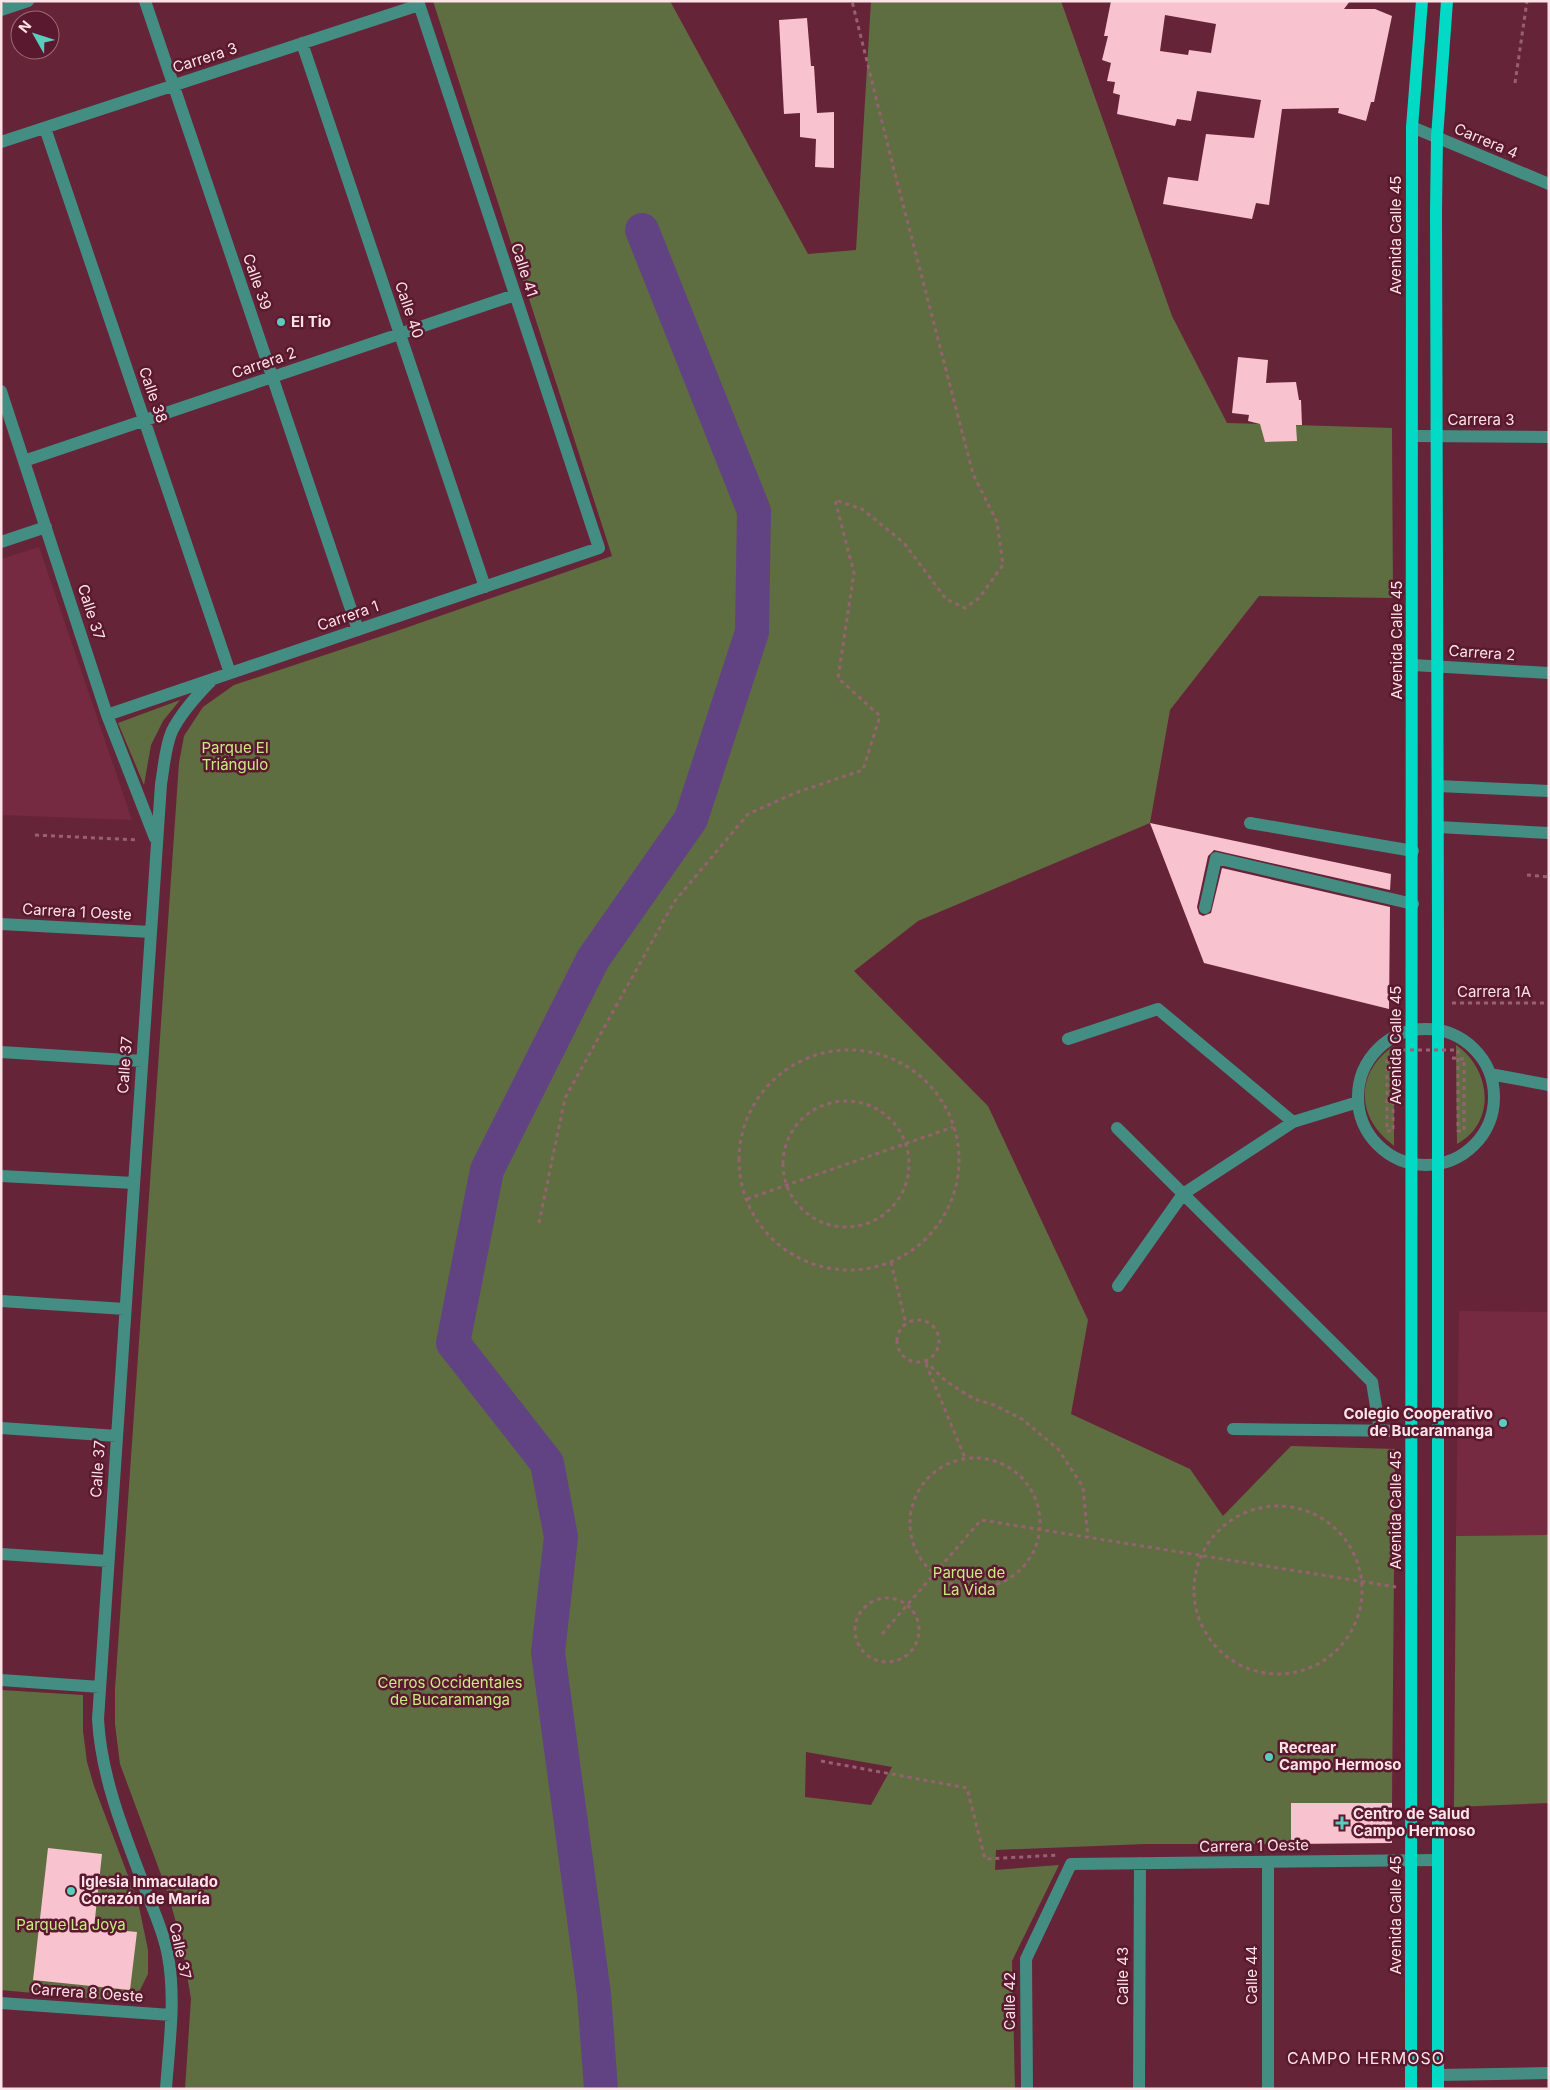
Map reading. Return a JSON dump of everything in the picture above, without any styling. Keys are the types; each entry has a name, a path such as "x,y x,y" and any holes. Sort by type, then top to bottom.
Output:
{"main road":[{"name":"Avenida Calle 45","path":"1411,2089 1412,127 1422,1"},
{"path":"1438,2089 1437,138 1447,1"}],"street":[{"path":"1,10 28,1"},
{"name":"Calle 39","path":"145,1 358,630"},
{"name":"Carrera 3","path":"1,142 418,3"},
{"name":"Calle 41","path":"418,3 599,548"},
{"name":"Calle 40","path":"302,43 485,587"},
{"name":"Carrera 4","path":"1412,127 1549,184"},
{"name":"Calle 38","path":"45,128 230,673"},
{"name":"Carrera 2","path":"24,461 515,295"},
{"name":"Calle 37","path":"1,391 5,413 24,461 107,715 157,841"},
{"name":"Carrera 3","path":"1413,436 1549,437"},
{"path":"1,542 46,527"},
{"name":"Carrera 1","path":"107,715 599,548"},
{"name":"Carrera 2","path":"1413,665 1549,674"},
{"name":"Calle 37","path":"166,2089 173,1997 168,1955 160,1926 128,1843 104,1769 99,1742 100,1687 150,932 165,758 172,731 185,711 213,679"},
{"path":"1438,786 1549,791"},
{"path":"1250,823 1413,851"},
{"path":"1438,827 1549,832"},
{"path":"1204,908 1216,858 1413,904"},
{"name":"Carrera 1 Oeste","path":"1,924 150,932"},
{"path":"1068,1039 1158,1009 1293,1122"},
{"path":"1413,1030 1438,1030 1452,1034 1468,1044 1481,1057 1490,1074 1494,1091 1493,1108 1488,1124 1479,1139 1467,1152 1452,1160 1438,1164 1412,1164 1399,1160 1383,1151 1370,1137 1361,1121 1358,1102 1359,1086 1364,1070 1372,1056 1384,1044 1398,1035 1413,1030"},
{"path":"1,1052 142,1061"},
{"path":"1490,1074 1549,1085"},
{"path":"1118,1286 1184,1194 1293,1122 1358,1102"},
{"path":"1117,1128 1372,1382 1380,1431"},
{"path":"1,1176 134,1183"},
{"path":"1,1301 125,1309"},
{"path":"1,1428 117,1436"},
{"path":"1233,1429 1412,1431"},
{"path":"1,1554 108,1561"},
{"path":"1,1680 100,1687"},
{"name":"Carrera 1 Oeste","path":"1071,1864 1438,1860"},
{"name":"Calle 44","path":"1268,1862 1268,2089"},
{"name":"Calle 43","path":"1139,2089 1140,1863"},
{"name":"Calle 42","path":"1027,2089 1026,1959 1071,1864"},
{"name":"Carrera 8 Oeste","path":"1,2003 171,2015"},
{"path":"1438,2075 1549,2073"}],"path":[{"path":"539,1223 565,1098 674,902 748,814 795,793 863,770 880,716 838,678 854,573 835,500 862,509 904,543 946,599 964,608 979,598 1003,565 997,522 973,474 852,1"},
{"path":"1515,83 1527,1"},
{"path":"35,835 157,841"},
{"path":"1527,875 1549,877"},
{"name":"Carrera 1A","path":"1438,1002 1549,1003"},
{"path":"835,1050 870,1051 904,1063 931,1085 950,1114 959,1148 957,1184 944,1217 921,1244 891,1262 854,1271 817,1266 784,1250 758,1223 747,1200 742,1189 739,1152 748,1115 769,1084 799,1062 835,1050"},
{"path":"1398,1059 1387,1059 1387,1131 1393,1131 1393,1050 1458,1050 1458,1131 1464,1131 1464,1059 1452,1058"},
{"path":"838,1100 859,1101 878,1108 894,1121 906,1143 910,1159 908,1180 899,1200 884,1215 864,1225 843,1228 822,1223 804,1212 790,1195 786,1186 783,1175 782,1154 789,1134 802,1118 819,1106 838,1100"},
{"path":"747,1200 953,1127"},
{"path":"891,1262 906,1324"},
{"path":"913,1321 927,1322 937,1332 939,1346 931,1358 925,1361 911,1362 900,1354 896,1341 901,1328 906,1324 913,1321"},
{"path":"925,1361 965,1458"},
{"path":"925,1361 947,1382 974,1398 1022,1418 1058,1449 1083,1487 1088,1538"},
{"path":"965,1458 986,1458 1005,1464 1022,1477 1034,1494 1040,1514 1040,1530 1032,1554 1019,1571 1002,1582 982,1588 961,1587 940,1578 924,1563 913,1543 910,1521 915,1499 926,1480 944,1466 965,1458"},
{"path":"1284,1505 1312,1512 1337,1528 1354,1551 1362,1582 1362,1604 1353,1630 1336,1652 1314,1667 1287,1675 1260,1673 1234,1663 1214,1646 1199,1623 1193,1596 1196,1567 1202,1556 1209,1541 1229,1520 1255,1508 1284,1505"},
{"path":"882,1634 981,1520 1399,1588"},
{"path":"882,1598 892,1598 907,1606 916,1618 918,1628 917,1639 912,1648 905,1656 885,1662 866,1654 859,1646 855,1632 858,1616 863,1608 882,1598"},
{"path":"821,1761 967,1788 985,1859 1060,1855 1071,1864"}],"shaded area":[{"path":"39,547 132,820 1,815 1,559"},
{"name":"Colegio Cooperativo de Bucaramanga","path":"1459,1311 1549,1312 1549,1535 1456,1536"}],"green space":[{"name":"Cerros Occidentales de Bucaramanga","path":"433,1 670,1 808,254 856,250 871,1 1061,1 1172,316 1227,423 1392,428 1393,598 1259,596 1170,710 1150,823 918,921 854,971 988,1106 1088,1320 1071,1414 1190,1469 1223,1516 1291,1446 1395,1449 1392,1803 1292,1803 1291,1844 1145,1844 996,1850 995,1870 1059,1865 1012,1961 1015,2089 185,2089 191,1999 181,1939 166,1888 120,1764 115,1724 115,1689 179,763 184,736 203,707 234,685 394,632 612,556","holes":["806,1752 892,1767 871,1805 805,1797"]},
{"path":"180,700 163,721 151,745 144,785 118,723"},
{"path":"1456,1045 1468,1055 1477,1068 1485,1095 1479,1123 1470,1134 1457,1144"},
{"path":"1394,1046 1394,1146 1382,1135 1372,1121 1367,1110 1365,1098 1369,1074 1383,1054"},
{"path":"1549,1535 1549,1803 1454,1807 1456,1536"},
{"name":"Parque La Joya","path":"1,1690 83,1695 83,1731 87,1762 94,1786 138,1902 148,1950 148,1974 139,1992 119,2001 1,1990"}],"building":[{"path":"1111,1 1350,1 1344,9 1375,9 1392,16 1374,102 1371,102 1366,121 1338,113 1339,108 1282,109 1269,205 1256,203 1252,219 1163,204 1168,177 1198,181 1206,134 1254,138 1261,100 1197,91 1191,121 1177,119 1175,126 1117,114 1120,95 1113,93 1115,82 1107,81 1111,63 1102,60 1108,36 1104,36","holes":["1165,15 1216,24 1211,53 1189,50 1188,55 1160,51"]},
{"path":"807,18 811,66 814,66 817,113 834,112 834,168 815,167 816,139 800,137 800,113 784,114 779,20"},
{"path":"1238,357 1268,360 1266,383 1296,382 1299,400 1301,400 1302,425 1296,425 1297,441 1265,442 1260,424 1248,421 1249,415 1232,413"},
{"path":"1150,823 1391,874 1390,890 1214,850 1208,856 1197,907 1199,914 1203,916 1211,913 1222,868 1390,907 1389,1009 1204,963"},
{"name":"Centro de Salud Campo Hermoso","path":"1291,1803 1392,1803 1392,1843 1291,1844"},
{"name":"Iglesia Inmaculado Corazón de María","path":"48,1848 102,1854 94,1928 137,1932 130,1990 33,1980"}],"waterway":[{"path":"601,2089 594,1994 548,1652 561,1537 547,1463 453,1343 487,1170 593,959 691,819 752,632 754,511 642,230"}],"place":[{"name":"El Tio","path":"281,322"},
{"name":"Colegio Cooperativo de Bucaramanga","path":"1503,1423"},
{"name":"Recrear Campo Hermoso","path":"1269,1757"},
{"name":"Centro de Salud Campo Hermoso","path":"1342,1823"},
{"name":"Iglesia Inmaculado Corazón de María","path":"71,1891"}],"district":[{"name":"CAMPO HERMOSO","path":"1366,2058"}],"park label":[{"name":"Parque El Triángulo","path":"235,756"},
{"name":"Parque de La Vida","path":"969,1582"}]}
